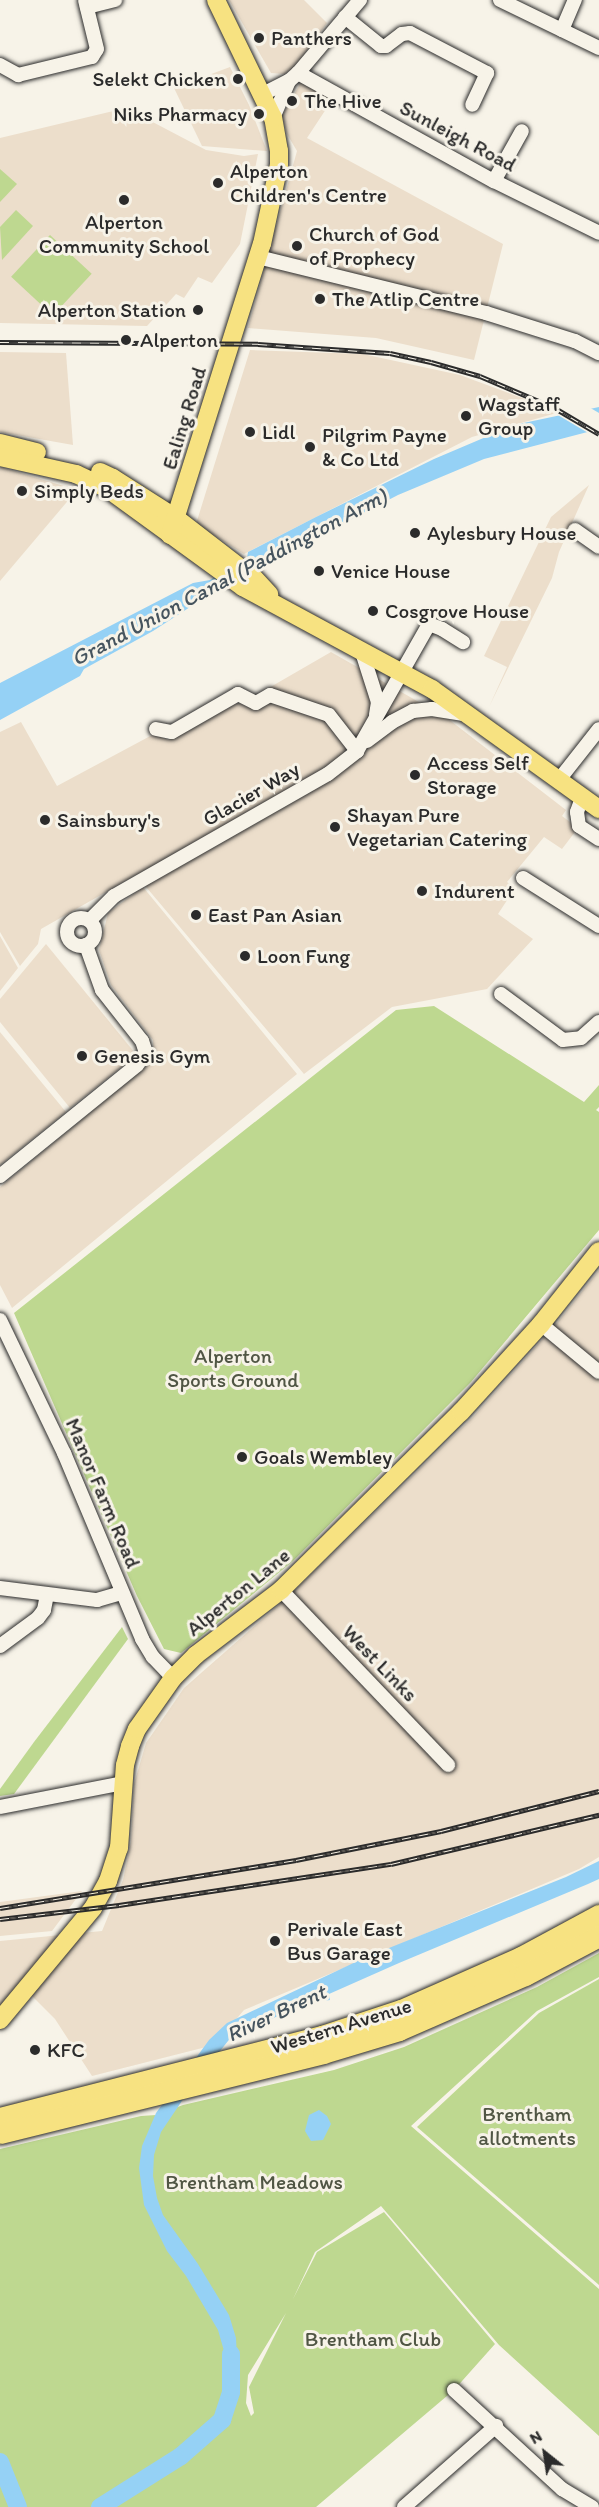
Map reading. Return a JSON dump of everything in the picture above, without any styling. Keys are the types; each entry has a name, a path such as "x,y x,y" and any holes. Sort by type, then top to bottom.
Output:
{"highway":[{"name":"Western Avenue","path":"0,2133 245,2063 401,2010 511,1962 599,1915"},
{"name":"Western Avenue","path":"245,2063 323,2053 399,2030 514,1980 599,1936"},
{"name":"Western Avenue","path":"0,2118 163,2085"}],"main road":[{"name":"Ealing Road","path":"173,527 258,257 279,165 273,118 216,0"},
{"path":"0,443 83,465 113,478 181,533 201,554 224,565"},
{"path":"0,457 81,475 173,527 281,606 399,672 469,715 599,809"},
{"name":"Alperton Lane","path":"0,2020 93,1908 108,1881 119,1848 125,1765 137,1729 173,1678 196,1655 281,1590 461,1412 541,1324 599,1251"}],"street":[{"path":"0,65 18,75 92,57 97,49 86,3 114,0"},
{"path":"273,118 294,77 360,0"},
{"path":"500,0 599,48"},
{"path":"562,30 575,0"},
{"path":"345,17 381,46 386,46 402,34 410,33 487,73 472,105"},
{"path":"263,94 294,77"},
{"name":"Sunleigh Road","path":"294,77 494,181 597,228"},
{"path":"494,181 522,131"},
{"path":"258,257 486,312 575,341 599,353"},
{"path":"575,530 599,548"},
{"name":"Glacier Way","path":"90,920 114,896 328,774 359,748 399,672 429,624 463,642"},
{"path":"362,652 378,702 375,720"},
{"path":"156,729 172,732 238,694 256,703 270,695 329,715 359,748 392,722 412,711 443,709 469,715"},
{"path":"558,781 599,729"},
{"path":"582,798 577,812 579,826 599,839"},
{"path":"523,878 599,926"},
{"path":"82,917 90,920 94,927 95,935 86,945 74,943 69,939 68,929 73,920 82,917"},
{"path":"0,1176 137,1065 146,1053 142,1041 102,990 86,945"},
{"path":"501,994 563,1041 581,1038 599,1022"},
{"name":"Manor Farm Road","path":"0,1320 64,1453 142,1639 153,1657 173,1678"},
{"path":"541,1324 599,1372"},
{"path":"0,1588 97,1600 122,1593"},
{"name":"West Links","path":"281,1590 448,1765"},
{"path":"0,1647 38,1618 44,1610 47,1595"},
{"path":"0,1807 124,1784"},
{"path":"454,2390 496,2426 562,2489 592,2507"},
{"path":"404,2507 496,2426"}],"shaded area":[{"path":"229,0 304,0 327,23 296,66 285,74 271,73"},
{"path":"230,67 249,105 267,151 202,146 174,88"},
{"path":"301,82 332,100 307,138 503,244 474,360 376,338 248,328 297,151 287,134 282,116"},
{"name":"Alperton Community School","path":"126,108 206,150 244,156 258,154 240,244 212,283 198,277 184,298 176,294 147,326 0,323 0,138"},
{"path":"250,350 363,354 460,375 560,412 472,437 244,554 196,524"},
{"path":"0,352 66,353 73,445 0,432"},
{"path":"1,467 77,490 0,581 0,469"},
{"path":"589,485 559,552 552,578 489,707 507,667 484,656 551,517"},
{"path":"331,652 447,718 566,810 562,816 578,828 562,849 544,837 507,882 515,888 498,914 533,939 487,989 392,1007 304,1074 136,875 41,929 38,944 20,966 0,932 0,732 21,722 57,786 154,734 168,740 232,703 241,704"},
{"path":"143,887 297,1074 12,1308 0,1285 0,1187 154,1060 153,1040 111,985 99,950 108,913"},
{"path":"0,936 18,968 0,991"},
{"path":"46,944 135,1053 133,1058 70,1108 0,1022 0,999"},
{"path":"0,1032 66,1112 0,1165"},
{"path":"599,1270 599,1857 579,1869 244,2010 214,2045 92,2076 55,2019 26,1990 0,2020 0,1941 102,1931 123,1880 131,1842 134,1784 146,1743 184,1688 290,1595 473,1417 557,1323"},
{"path":"82,1891 52,1931 0,1936 0,1902"}],"green space":[{"path":"0,169 17,184 0,202"},
{"path":"16,210 33,226 2,260 0,227"},
{"path":"50,235 92,274 53,316 11,277"},
{"name":"Alperton Sports Ground","path":"434,1006 584,1102 599,1085 599,1107 596,1110 599,1112 599,1230 471,1382 293,1561 181,1653 164,1649 137,1596 14,1313 396,1010"},
{"path":"122,1627 128,1639 14,1794 0,1796 0,1789"},
{"path":"599,1953 599,1977 537,2011 411,2126 599,2289 599,2436 499,2345 381,2206 315,2252 293,2299 317,2252 384,2212 495,2344 454,2390 316,2507 0,2507 0,2149 141,2116 156,2115 183,2105 334,2070 404,2047 537,1987","holes":["286,2313 249,2387 254,2413 251,2416 246,2403 248,2375"]},
{"name":"Brentham allotments","path":"599,1979 599,2285 417,2127 539,2013"}],"water":[{"name":"Grand Union Canal (Paddington Arm)","path":"599,407 599,429 484,459 398,495 221,587 153,631 84,669 80,676 0,720 0,683 193,583 210,580 247,558 248,552 434,459 514,425"},
{"path":"599,1861 599,1879 329,1994 330,2000 308,2003 232,2036 192,2086 161,2132 154,2155 153,2176 163,2215 198,2264 229,2315 236,2338 238,2379 224,2379 224,2351 218,2330 186,2276 167,2251 144,2205 139,2168 142,2146 156,2113 209,2040 227,2023 364,1958 566,1877"},
{"path":"319,2110 327,2116 331,2124 323,2140 311,2141 305,2131 309,2115"}],"pier":[{"path":"587,406 599,413 599,432 590,434 556,414"}],"waterway":[{"name":"River Brent","path":"100,2507 181,2456 222,2420 231,2392 231,2354"},
{"name":"River Brent","path":"0,2462 18,2507"}],"railway":[{"path":"0,342 258,344 390,353 480,376 555,408 599,434"},
{"path":"0,1908 296,1860 441,1831 599,1791"},
{"path":"0,1919 119,1905 391,1864 599,1815"}],"place":[{"name":"Panthers","path":"259,38"},
{"name":"Selekt Chicken","path":"238,79"},
{"name":"The Hive","path":"292,101"},
{"name":"Niks Pharmacy","path":"259,114"},
{"name":"Alperton Children's Centre","path":"218,183"},
{"name":"Alperton Community School","path":"124,200"},
{"name":"Church of God of Prophecy","path":"297,246"},
{"name":"The Atlip Centre","path":"320,299"},
{"name":"Alperton Station","path":"198,310"},
{"name":"Alperton","path":"126,340"},
{"name":"Wagstaff Group","path":"466,416"},
{"name":"Lidl","path":"250,432"},
{"name":"Pilgrim Payne & Co Ltd","path":"310,447"},
{"name":"Simply Beds","path":"22,491"},
{"name":"Aylesbury House","path":"415,533"},
{"name":"Venice House","path":"319,571"},
{"name":"Cosgrove House","path":"373,611"},
{"name":"Access Self Storage","path":"415,775"},
{"name":"Sainsbury's","path":"45,820"},
{"name":"Shayan Pure Vegetarian Catering","path":"335,827"},
{"name":"Indurent","path":"422,891"},
{"name":"East Pan Asian","path":"196,915"},
{"name":"Loon Fung","path":"245,956"},
{"name":"Genesis Gym","path":"82,1056"},
{"name":"Goals Wembley","path":"242,1457"},
{"name":"Perivale East Bus Garage","path":"275,1941"},
{"name":"KFC","path":"35,2050"}],"park label":[{"name":"Brentham Meadows","path":"254,2182"},
{"name":"Brentham Club","path":"373,2339"}]}
